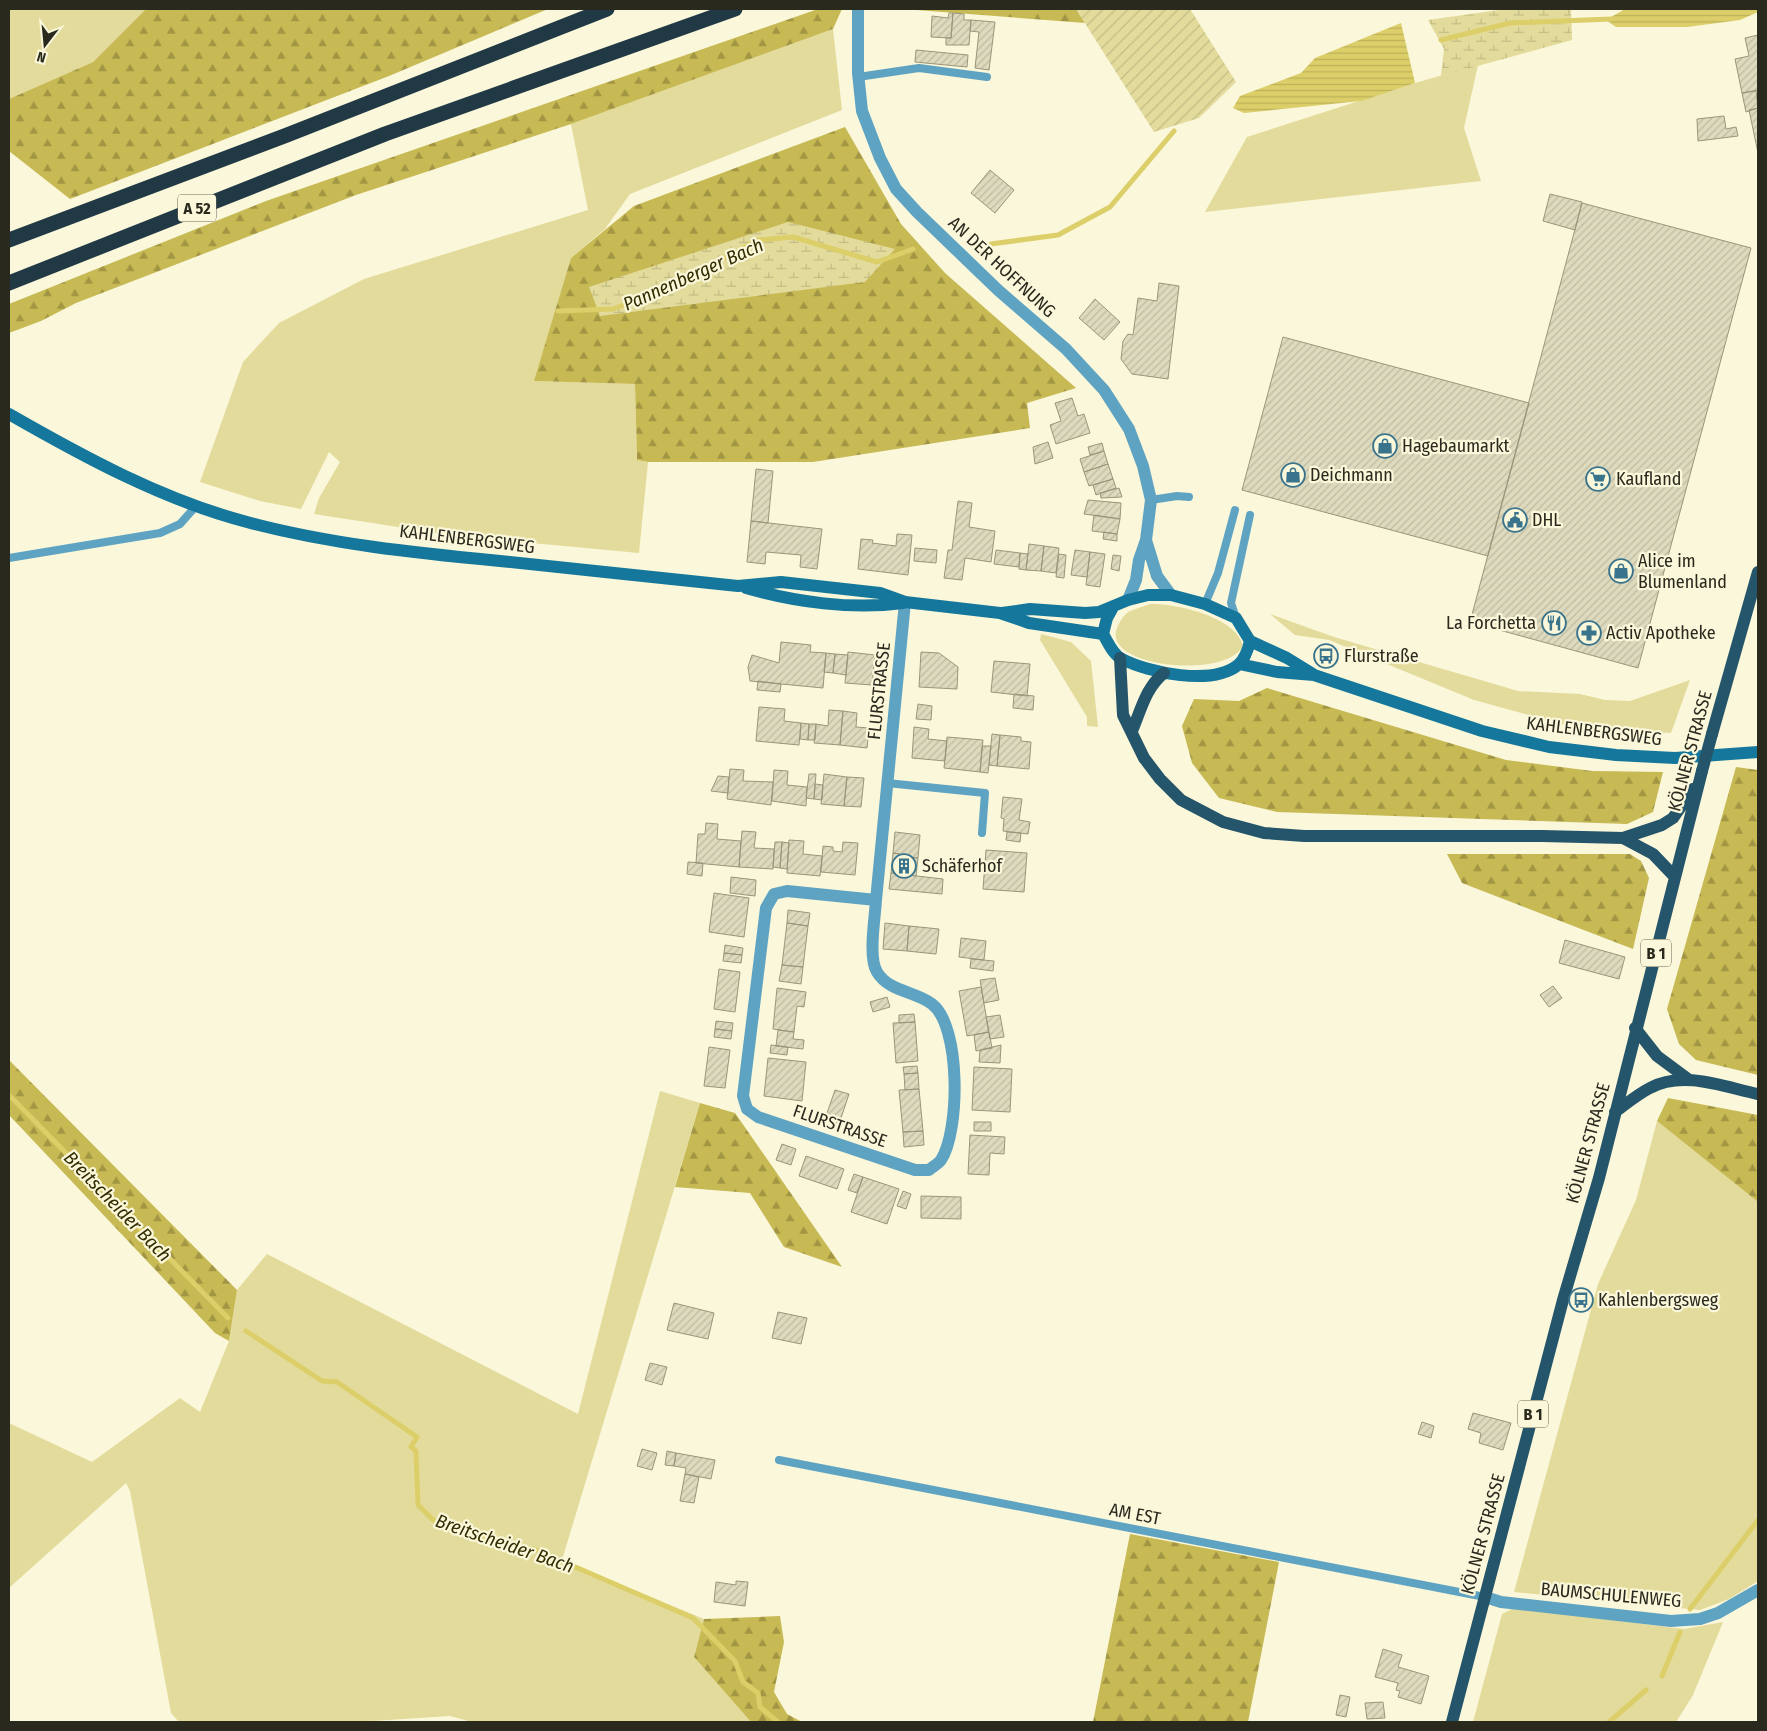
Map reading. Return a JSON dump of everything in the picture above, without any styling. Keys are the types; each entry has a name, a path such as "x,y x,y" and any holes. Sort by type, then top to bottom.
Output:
{"highway":[{"name":"A 52","path":"9,240 287,135 607,9"},
{"name":"A 52","path":"9,283 385,134 736,9"}],"main road":[{"name":"KÖLNER STRASSE","path":"1452,1722 1577,1248 1599,1178 1702,771 1758,572"},
{"path":"1120,658 1123,715 1132,730 1144,758 1160,779 1182,800 1223,822 1264,833 1304,836 1623,838 1662,825 1673,818 1687,800 1702,771"},
{"path":"1132,730 1154,681 1164,673"},
{"path":"1623,838 1653,854 1675,877"},
{"path":"1636,1028 1656,1056 1688,1079"},
{"path":"1615,1112 1650,1088 1665,1082 1688,1079 1758,1094"}],"street":[{"name":"AN DER HOFFNUNG","path":"858,9 858,77 862,111 880,158 896,189 917,212 998,290 1066,349 1104,390 1129,429 1143,466 1151,500 1146,540 1138,560 1136,580 1128,600"},
{"name":"KAHLENBERGSWEG","path":"9,414 70,449 133,480 196,506 247,522 317,537 433,555 738,586 780,598 876,606 905,602 1000,613 1028,623 1103,634"},
{"name":"AN DER HOFFNUNG","path":"1146,540 1157,576 1171,595"},
{"name":"KAHLENBERGSWEG","path":"1000,613 1030,609 1085,614 1112,609 1128,600 1148,595 1171,595 1206,604 1236,618"},
{"name":"FLURSTRASSE","path":"876,900 787,891 774,894 766,908 743,1096 747,1109 758,1117 915,1170 929,1170 940,1160 954,1120 956,1086 946,1022 932,1004 886,983 876,971 873,955 876,900 905,602"},
{"path":"1112,609 1107,618 1103,634 1120,658 1164,673 1212,675 1239,664 1247,652 1250,641 1236,618"},
{"name":"KAHLENBERGSWEG","path":"1250,641 1287,658 1314,676"},
{"name":"KAHLENBERGSWEG","path":"1239,664 1277,672 1314,676 1482,731 1549,747 1616,755 1675,758 1758,752"},
{"name":"BAUMSCHULENWEG","path":"1485,1598 1501,1602 1671,1621 1700,1619 1718,1613 1758,1590"}],"lane":[{"path":"858,77 919,68 987,77"},
{"path":"1151,500 1177,496 1189,497"},
{"path":"9,558 160,533 180,524 196,506"},
{"path":"1206,604 1218,573 1234,510"},
{"path":"1236,618 1231,602 1250,516"},
{"path":"887,784 985,793 982,833"},
{"name":"AM EST","path":"779,1460 1485,1598"}],"green space":[{"path":"9,9 146,9 93,62 9,99"},
{"path":"146,9 548,9 389,76 70,199 9,151 9,99 93,62"},
{"path":"818,9 842,9 833,29 571,124 356,195 76,303 41,321 9,333 9,304 266,201"},
{"path":"903,9 1076,9 1085,23"},
{"path":"1076,9 1190,9 1236,82 1199,118 1154,132"},
{"path":"1506,9 1571,9 1572,40 1441,76 1444,49 1428,20"},
{"path":"833,29 842,110 630,194 605,229 571,258 535,381 635,384 637,460 648,462 639,553 456,536 314,514 319,498 340,462 329,452 301,509 260,501 200,482 243,362 279,323 364,279 588,210 571,124"},
{"path":"1478,65 1464,128 1481,181 1205,212 1247,137 1415,83"},
{"path":"845,127 901,224 945,273 1076,388 1027,403 1030,428 813,462 648,462 637,460 635,384 534,381 571,258 634,206"},
{"path":"788,222 895,249 865,282 600,316 589,287"},
{"path":"1150,604 1189,609 1218,620 1238,636 1243,646 1232,657 1213,663 1191,666 1145,660 1127,652 1117,641 1117,628 1128,612"},
{"path":"1270,614 1334,637 1518,691 1580,694 1605,700 1630,701 1690,680 1671,733 1576,728 1474,700 1329,640 1295,635"},
{"path":"1041,634 1071,642 1091,661 1098,727 1087,726 1087,717 1040,640"},
{"path":"1267,688 1506,760 1592,771 1663,772 1653,812 1627,824 1277,812 1219,798 1192,763 1182,726 1194,699 1239,701"},
{"path":"1736,767 1758,770 1758,1075 1696,1060 1679,1044 1667,1009"},
{"path":"1447,854 1630,854 1641,861 1649,878 1633,949 1462,883"},
{"path":"9,1060 237,1290 229,1341 215,1333 9,1115"},
{"path":"660,1091 700,1103 562,1560 704,1619 694,1657 751,1722 472,1722 450,1716 357,1722 179,1722 171,1713 130,1491 126,1483 9,1588 9,1423 92,1462 180,1398 200,1412 229,1341 237,1290 267,1254 578,1414"},
{"path":"1668,1098 1758,1115 1758,1202 1657,1121"},
{"path":"700,1103 735,1113 842,1267 784,1247 750,1193 675,1187"},
{"path":"1657,1121 1758,1202 1758,1581 1729,1599 1700,1610 1514,1592 1598,1284 1636,1200"},
{"path":"1130,1534 1279,1562 1248,1722 1093,1722"},
{"path":"1514,1608 1684,1629 1723,1622 1693,1695 1676,1722 1473,1722 1502,1614"},
{"path":"780,1616 784,1642 774,1692 787,1714 802,1722 751,1722 694,1657 704,1619"}],"shaded area":[{"path":"1625,9 1758,9 1758,12 1740,20 1687,27 1616,27 1606,20"},
{"path":"1401,23 1415,83 1361,101 1244,113 1233,108 1240,96 1301,73 1315,58"}],"building":[{"path":"949,13 953,13 951,38 931,37 932,16 948,18"},
{"path":"953,13 964,14 964,20 971,20 969,45 946,45 946,38 951,38"},
{"path":"971,20 995,22 989,70 975,68 979,32 970,31"},
{"path":"1758,35 1758,90 1742,93 1735,59 1749,56 1745,38"},
{"path":"916,50 968,55 967,67 915,62"},
{"path":"1756,91 1758,108 1746,112 1742,93"},
{"path":"1758,108 1758,153 1749,110"},
{"path":"1724,116 1726,129 1736,127 1738,136 1698,141 1697,119"},
{"path":"990,170 1014,190 995,213 971,193"},
{"path":"1550,194 1582,202 1575,230 1543,221"},
{"name":"Kaufland","path":"1582,203 1751,248 1638,668 1470,622"},
{"path":"1159,283 1179,286 1168,379 1132,374 1121,359 1123,341 1128,334 1133,335 1138,298 1157,301"},
{"path":"1095,299 1120,322 1104,340 1079,318"},
{"name":"Hagebaumarkt","path":"1283,337 1529,403 1488,556 1242,490"},
{"path":"1072,398 1078,416 1084,414 1090,433 1056,444 1050,425 1061,421 1055,403"},
{"path":"1048,442 1053,458 1035,464 1033,447"},
{"path":"1102,443 1104,451 1090,455 1088,447"},
{"path":"1104,451 1108,464 1084,472 1080,459"},
{"path":"1108,464 1113,479 1089,486 1084,472"},
{"path":"756,469 773,471 768,523 751,521"},
{"path":"1113,479 1116,488 1096,495 1093,485"},
{"path":"1119,488 1122,497 1101,498 1100,493"},
{"path":"1088,500 1121,503 1120,519 1084,514"},
{"path":"958,501 972,503 969,527 995,531 991,562 965,558 962,580 944,578 948,550 952,550"},
{"path":"1094,515 1120,519 1117,534 1092,531"},
{"path":"751,521 822,529 817,569 800,567 801,555 766,552 765,564 747,562"},
{"path":"1104,532 1117,534 1117,541 1103,539"},
{"path":"897,534 912,535 908,575 858,569 861,539 873,540 872,543 896,546"},
{"path":"1029,544 1044,546 1041,571 1026,570"},
{"path":"1044,546 1059,548 1056,573 1041,571"},
{"path":"915,548 937,550 936,563 914,561"},
{"path":"996,550 1020,553 1019,567 994,564"},
{"path":"1075,550 1090,552 1087,577 1071,575"},
{"path":"1090,552 1105,554 1100,587 1086,585"},
{"path":"1020,553 1028,554 1026,570 1019,569"},
{"path":"1059,554 1066,555 1064,578 1056,577"},
{"path":"1113,555 1121,556 1119,571 1111,569"},
{"path":"781,642 811,645 810,652 826,653 823,688 750,681 748,667 752,655 779,663"},
{"path":"848,652 875,655 872,685 845,683"},
{"path":"921,652 939,653 958,667 957,689 919,687"},
{"path":"826,653 835,654 833,673 824,672"},
{"path":"835,654 848,655 846,675 833,673"},
{"path":"994,661 1030,664 1027,696 991,692"},
{"path":"758,681 781,684 780,692 757,690"},
{"path":"1014,694 1034,696 1033,710 1013,708"},
{"path":"918,704 932,706 931,720 916,719"},
{"path":"759,707 785,709 784,721 801,723 799,745 756,741"},
{"path":"829,710 843,711 840,745 814,743 816,724 828,726"},
{"path":"843,711 857,713 856,727 869,728 867,748 840,745"},
{"path":"801,723 809,724 808,740 800,739"},
{"path":"809,724 816,724 815,740 808,740"},
{"path":"914,727 929,729 928,739 947,741 945,761 912,758"},
{"path":"992,734 1000,735 997,766 989,765"},
{"path":"1000,735 1021,737 1021,741 1031,742 1029,769 997,766"},
{"path":"947,737 983,740 980,772 944,768"},
{"path":"982,746 991,746 988,773 980,772"},
{"path":"730,769 744,770 743,781 773,782 771,805 727,799"},
{"path":"774,770 788,771 787,785 807,787 806,806 772,801"},
{"path":"809,774 816,774 814,799 806,798"},
{"path":"824,774 847,777 844,806 821,804"},
{"path":"718,776 729,777 728,793 711,791"},
{"path":"847,777 864,778 861,807 844,806"},
{"path":"815,784 823,785 822,800 814,799"},
{"path":"1003,797 1022,799 1019,820 1030,822 1028,834 1003,831 1004,819 1001,818"},
{"path":"706,823 718,824 717,839 741,841 739,867 696,863 698,834 705,834"},
{"path":"742,831 756,832 754,848 774,849 773,869 739,867"},
{"path":"895,832 920,835 918,858 900,856 900,854 893,853"},
{"path":"1007,832 1021,833 1020,842 1006,840"},
{"path":"789,840 804,841 803,854 822,856 820,876 787,873"},
{"path":"775,842 782,842 780,868 773,867"},
{"path":"782,842 789,843 787,869 780,868"},
{"path":"843,842 858,843 855,875 821,872 823,846 833,847 833,851 842,852"},
{"path":"986,850 1027,853 1024,892 983,889"},
{"name":"Schäferhof","path":"893,853 900,854 900,856 918,858 916,876 891,873"},
{"path":"688,862 703,863 702,876 687,874"},
{"path":"891,873 943,879 942,894 889,889"},
{"path":"731,877 756,880 755,896 730,893"},
{"path":"714,893 749,898 744,937 709,932"},
{"path":"788,910 810,913 808,926 787,923"},
{"path":"787,923 808,926 803,967 782,965"},
{"path":"885,923 909,926 907,951 883,949"},
{"path":"909,926 939,929 936,954 907,951"},
{"path":"961,938 986,941 984,960 959,957"},
{"path":"1565,940 1625,957 1619,979 1559,963"},
{"path":"725,945 743,948 742,955 724,953"},
{"path":"724,953 742,955 741,963 723,961"},
{"path":"971,959 994,961 993,971 970,968"},
{"path":"782,965 803,967 801,984 779,981"},
{"path":"719,969 740,972 735,1012 714,1009"},
{"path":"995,978 999,1000 984,1003 980,980"},
{"path":"1553,986 1562,998 1549,1007 1540,995"},
{"path":"981,987 989,1032 967,1036 959,991"},
{"path":"777,988 806,992 804,1007 797,1006 794,1032 773,1029"},
{"path":"887,997 890,1007 873,1012 870,1002"},
{"path":"914,1014 915,1022 899,1023 899,1015"},
{"path":"1000,1015 1004,1037 990,1039 986,1017"},
{"path":"716,1021 733,1023 732,1031 715,1029"},
{"path":"915,1022 918,1061 896,1063 893,1023"},
{"path":"715,1029 732,1031 731,1039 714,1037"},
{"path":"778,1030 794,1032 793,1039 804,1040 803,1049 776,1046"},
{"path":"989,1032 992,1048 976,1051 974,1035"},
{"path":"771,1045 788,1047 787,1055 770,1053"},
{"path":"1001,1045 1000,1063 979,1062 980,1050"},
{"path":"709,1047 730,1050 725,1088 704,1086"},
{"path":"768,1058 806,1062 802,1101 764,1096"},
{"path":"917,1066 918,1073 904,1074 903,1067"},
{"path":"974,1067 1012,1069 1010,1112 972,1110"},
{"path":"918,1073 919,1089 905,1090 904,1074"},
{"path":"919,1089 923,1131 903,1132 899,1090"},
{"path":"835,1090 849,1094 839,1124 825,1119"},
{"path":"974,1122 991,1122 991,1131 974,1131"},
{"path":"923,1131 924,1145 904,1147 903,1132"},
{"path":"970,1135 1005,1137 1004,1154 990,1153 989,1175 968,1174"},
{"path":"782,1144 796,1149 791,1165 776,1160"},
{"path":"806,1156 844,1169 837,1189 799,1176"},
{"path":"854,1174 863,1177 857,1193 848,1190"},
{"path":"863,1177 899,1189 887,1224 851,1212"},
{"path":"903,1191 911,1194 906,1209 897,1206"},
{"path":"921,1196 961,1197 961,1219 921,1218"},
{"path":"674,1303 714,1313 708,1339 667,1330"},
{"path":"778,1312 807,1318 801,1344 772,1338"},
{"path":"650,1363 667,1367 662,1385 645,1380"},
{"path":"1473,1413 1511,1423 1503,1450 1479,1443 1481,1433 1468,1429"},
{"path":"1422,1422 1434,1426 1431,1438 1418,1434"},
{"path":"642,1449 657,1453 652,1470 637,1466"},
{"path":"667,1451 676,1453 674,1466 665,1465"},
{"path":"676,1453 715,1460 711,1479 685,1474 686,1468 674,1466"},
{"path":"685,1474 699,1477 694,1503 680,1501"},
{"path":"736,1581 748,1582 745,1606 714,1602 716,1582 736,1585"},
{"path":"1383,1649 1402,1655 1398,1667 1429,1676 1421,1704 1398,1697 1400,1691 1396,1690 1398,1683 1375,1677"},
{"path":"1340,1695 1350,1697 1346,1717 1336,1715"},
{"path":"1383,1702 1385,1718 1367,1719 1365,1703"}],"waterway":[{"name":"Pannenberger Bach","path":"1441,40 1510,23 1611,19"},
{"name":"Pannenberger Bach","path":"991,244 1058,235 1110,207 1174,131"},
{"name":"Pannenberger Bach","path":"558,311 613,309 669,288 758,240 793,237 877,262 913,249"},
{"name":"Breitscheider Bach","path":"9,1095 228,1318"},
{"name":"Breitscheider Bach","path":"246,1331 322,1381 337,1382 417,1437 411,1447 416,1451 418,1505 433,1520 505,1546 534,1549 693,1618 735,1661 743,1682 758,1693 760,1707 778,1722"},
{"name":"Breitscheider Bach","path":"1690,1609 1758,1520"},
{"name":"Breitscheider Bach","path":"1662,1676 1680,1632"},
{"name":"Breitscheider Bach","path":"1609,1722 1646,1690"}],"place":[{"name":"Hagebaumarkt","path":"1385,446"},
{"name":"Deichmann","path":"1293,475"},
{"name":"Kaufland","path":"1598,479"},
{"name":"DHL","path":"1515,520"},
{"name":"Alice im Blumenland","path":"1621,571"},
{"name":"La Forchetta","path":"1554,623"},
{"name":"Activ Apotheke","path":"1589,633"},
{"name":"Flurstraße","path":"1326,656"},
{"name":"Schäferhof","path":"904,866"},
{"name":"Kahlenbergsweg","path":"1581,1300"}]}
